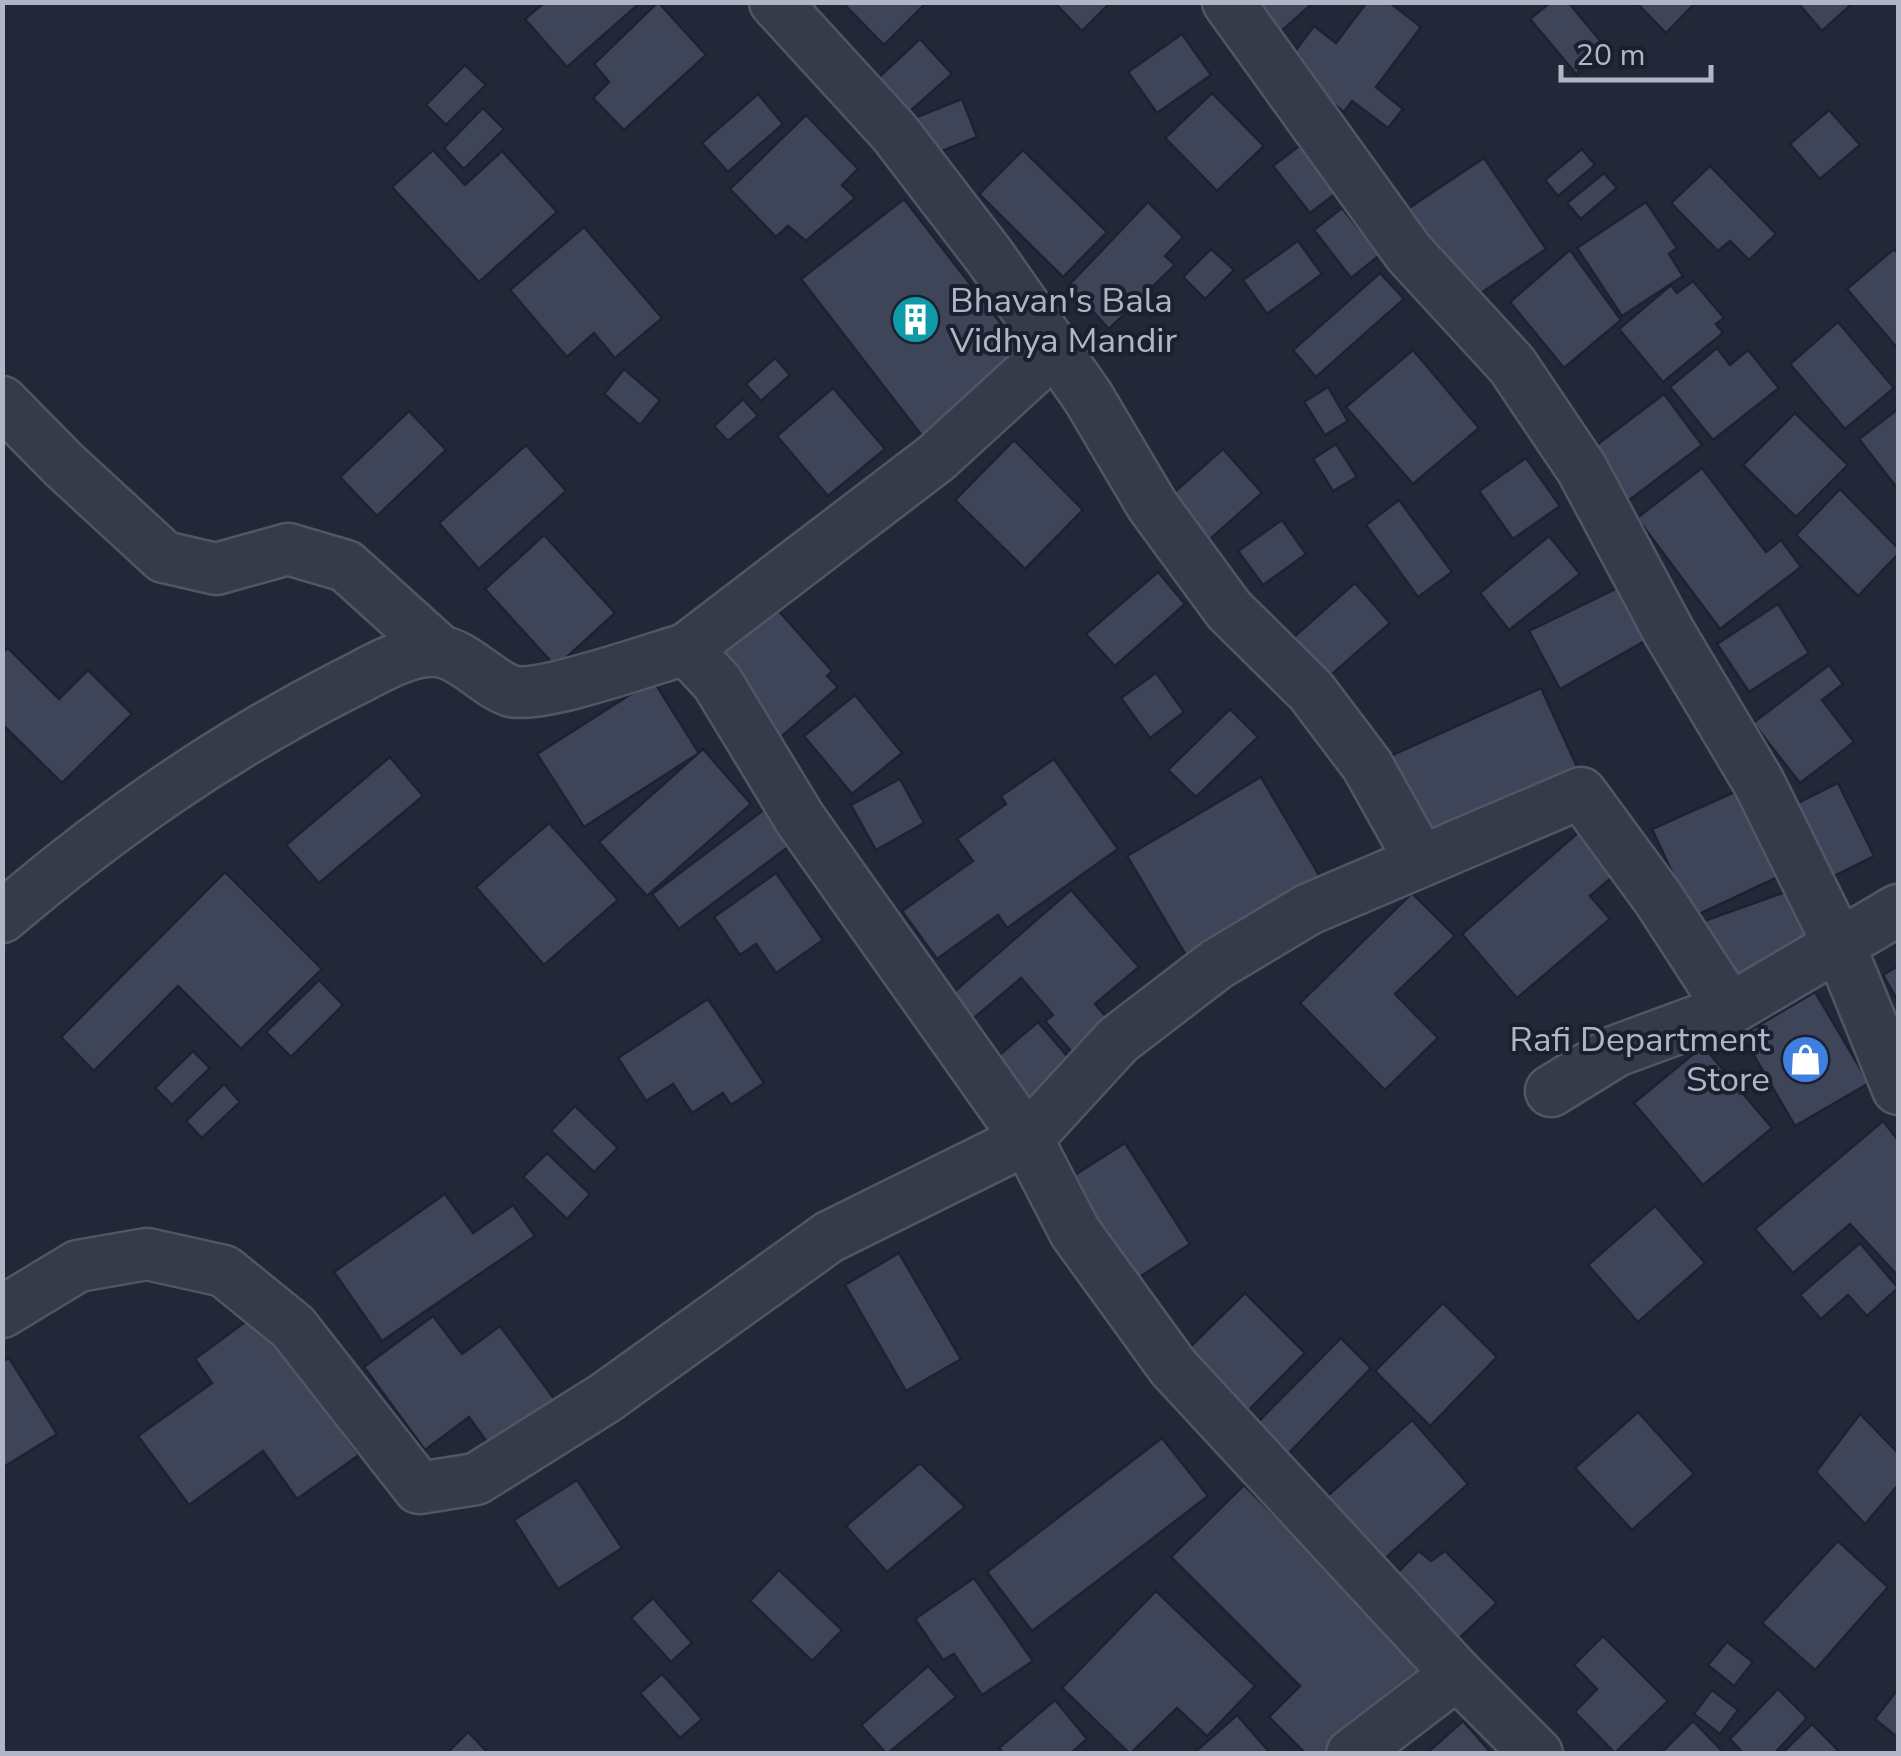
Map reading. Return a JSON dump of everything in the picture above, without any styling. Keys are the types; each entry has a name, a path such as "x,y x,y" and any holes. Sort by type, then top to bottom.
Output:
{"street":[{"path":"775,2 894,132 990,257 1088,397 1152,505 1228,610 1311,691 1368,765 1420,858"},
{"path":"1228,2 1408,253 1512,366 1582,468 1668,632 1759,782 1840,947 1898,1089"},
{"path":"2,402 164,556 216,568 288,548 346,566 440,651 512,691 548,692 686,649 936,458 1053,351"},
{"path":"686,649 718,682 800,819 1027,1139 1075,1232 1173,1367 1457,1674 1537,1754"},
{"path":"2,917 92,840 196,768 374,671 406,656 440,651"},
{"path":"2,1312 78,1266 146,1254 224,1271 293,1327 419,1488 476,1479 605,1398 829,1237 1027,1139 1118,1040 1216,964 1309,909 1420,858 1581,793 1658,898 1730,1009"},
{"path":"1551,1091 1616,1051 1730,1009 1898,910"},
{"path":"1352,1754 1457,1674"}],"building":[{"path":"545,2 641,2 567,67 525,19"},
{"path":"658,2 706,55 624,130 593,98 609,82 594,64"},
{"path":"842,2 927,2 884,45"},
{"path":"1054,2 1111,2 1082,31"},
{"path":"1249,2 1314,2 1277,35"},
{"path":"1367,2 1389,2 1421,27 1376,87 1403,109 1388,128 1352,101 1344,112 1284,66 1314,26 1336,43"},
{"path":"1551,2 1568,2 1607,49 1577,75 1530,19"},
{"path":"1636,2 1696,2 1666,33"},
{"path":"1797,2 1854,2 1822,31"},
{"path":"1182,34 1211,75 1157,113 1128,72"},
{"path":"920,39 952,74 908,113 877,79"},
{"path":"465,65 486,85 446,125 426,105"},
{"path":"1212,93 1264,146 1217,191 1165,138"},
{"path":"758,94 783,124 728,172 702,143"},
{"path":"962,99 977,137 925,158 909,120"},
{"path":"483,108 504,129 464,169 444,148"},
{"path":"1829,110 1860,145 1820,179 1790,144"},
{"path":"806,115 858,169 842,185 855,198 806,241 788,226 776,237 730,189"},
{"path":"1303,143 1339,191 1310,213 1273,166"},
{"path":"1582,149 1595,165 1558,196 1545,180"},
{"path":"433,150 465,185 502,151 557,212 479,282 392,187"},
{"path":"1023,150 1107,232 1063,277 979,194"},
{"path":"1484,158 1546,249 1462,306 1400,214"},
{"path":"1710,166 1776,234 1749,260 1730,241 1718,251 1671,203"},
{"path":"1604,173 1617,188 1581,219 1567,203"},
{"name":"Bhavan's Bala Vidhya Mandir","path":"904,199 1030,361 926,441 801,279"},
{"path":"1148,202 1183,237 1165,256 1175,265 1109,329 1069,285"},
{"path":"1646,202 1677,248 1669,254 1683,276 1622,316 1577,248"},
{"path":"1342,208 1380,255 1351,278 1314,230"},
{"path":"584,227 662,318 615,358 594,333 567,357 510,290"},
{"path":"1298,241 1322,274 1267,314 1243,280"},
{"path":"1211,249 1234,270 1205,299 1183,277"},
{"path":"1894,249 1898,254 1898,349 1847,289"},
{"path":"1570,250 1621,320 1564,368 1510,302"},
{"path":"1380,273 1404,299 1316,377 1293,350"},
{"path":"1693,281 1724,318 1716,324 1723,333 1663,382 1619,329 1671,285 1677,293"},
{"path":"1838,322 1894,388 1845,429 1790,364"},
{"path":"1717,348 1730,365 1748,350 1779,388 1713,440 1670,387"},
{"path":"1413,350 1479,428 1413,484 1346,407"},
{"path":"775,358 790,375 761,401 746,384"},
{"path":"624,369 660,400 640,425 604,394"},
{"path":"1328,387 1348,421 1325,435 1304,402"},
{"path":"833,388 885,449 828,496 777,436"},
{"path":"1664,394 1702,445 1628,501 1590,450"},
{"path":"743,399 758,416 728,441 714,426"},
{"path":"1898,409 1898,489 1859,439"},
{"path":"409,411 446,450 377,516 340,477"},
{"path":"1795,413 1848,465 1796,517 1743,465"},
{"path":"1014,440 1083,510 1025,569 955,500"},
{"path":"1336,444 1357,477 1333,491 1313,459"},
{"path":"526,445 566,491 479,569 439,523"},
{"path":"1223,449 1262,493 1200,548 1161,504"},
{"path":"1526,458 1560,506 1513,539 1479,491"},
{"path":"1702,468 1766,552 1781,540 1801,567 1720,629 1637,518"},
{"path":"1840,489 1898,548 1898,554 1858,596 1796,535"},
{"path":"1399,500 1452,572 1418,597 1366,525"},
{"path":"1282,520 1306,554 1263,585 1238,551"},
{"path":"544,535 615,613 556,667 485,589"},
{"path":"1549,536 1580,574 1509,630 1480,593"},
{"path":"1158,572 1185,604 1115,666 1086,634"},
{"path":"1355,583 1390,623 1313,691 1278,651"},
{"path":"1628,583 1650,638 1560,689 1529,631"},
{"path":"768,599 832,671 827,676 838,687 781,737 706,654"},
{"path":"1778,604 1809,653 1749,692 1717,644"},
{"path":"8,648 59,699 88,670 132,714 62,783 2,724 2,653"},
{"path":"1829,665 1843,684 1822,700 1854,742 1800,783 1753,723"},
{"path":"1156,673 1184,712 1150,738 1121,698"},
{"path":"653,680 699,753 584,827 537,754"},
{"path":"1541,688 1579,771 1428,839 1390,756"},
{"path":"855,695 902,753 852,794 804,736"},
{"path":"1230,709 1258,737 1196,797 1168,770"},
{"path":"703,749 751,804 647,896 599,842"},
{"path":"390,757 423,796 319,883 286,845"},
{"path":"1054,759 1118,849 1007,928 998,915 937,959 902,911 973,861 957,839 1006,804 1001,796"},
{"path":"1261,777 1325,885 1191,964 1127,856"},
{"path":"900,779 924,823 876,850 851,805"},
{"path":"1838,783 1874,856 1832,877 1796,804"},
{"path":"1748,786 1788,872 1693,917 1652,829"},
{"path":"765,809 792,844 679,929 652,894"},
{"path":"549,823 618,900 544,965 476,887"},
{"path":"1587,825 1624,867 1590,896 1610,919 1517,998 1462,934"},
{"path":"225,872 322,969 241,1049 178,986 94,1071 61,1037"},
{"path":"776,873 823,940 776,973 756,944 740,955 714,917"},
{"path":"1071,890 1139,967 1095,1004 1114,1026 1077,1058 1045,1021 1053,1015 1021,978 961,1029 939,1005"},
{"path":"1791,890 1812,950 1726,981 1704,921"},
{"path":"1412,893 1455,936 1395,994 1438,1038 1385,1090 1300,1003"},
{"path":"1898,966 1898,1001 1883,975"},
{"path":"319,980 343,1005 291,1057 266,1032"},
{"name":"Rafi Department Store","path":"1815,992 1869,1083 1795,1126 1742,1035"},
{"path":"708,999 764,1083 731,1105 723,1093 692,1113 673,1084 646,1101 618,1058"},
{"path":"1038,1022 1078,1069 1032,1108 991,1062"},
{"path":"1703,1046 1772,1128 1703,1185 1634,1103"},
{"path":"193,1051 210,1068 172,1105 155,1088"},
{"path":"224,1084 240,1102 202,1138 186,1121"},
{"path":"575,1106 618,1148 594,1172 551,1131"},
{"path":"1883,1121 1898,1140 1898,1276 1850,1224 1793,1273 1755,1229"},
{"path":"1125,1143 1190,1244 1132,1282 1067,1180"},
{"path":"547,1153 590,1194 567,1219 523,1177"},
{"path":"445,1194 473,1233 513,1205 535,1236 382,1341 334,1272"},
{"path":"1655,1206 1705,1263 1638,1322 1588,1265"},
{"path":"1860,1243 1898,1288 1867,1316 1848,1295 1821,1319 1800,1295"},
{"path":"899,1253 961,1359 906,1391 845,1285"},
{"path":"1245,1293 1305,1353 1241,1418 1180,1357"},
{"path":"1443,1303 1497,1357 1430,1426 1375,1371"},
{"path":"256,1314 359,1455 297,1499 263,1451 189,1505 138,1436 212,1383 195,1359"},
{"path":"433,1316 462,1354 500,1326 561,1408 497,1456 469,1417 425,1450 364,1367"},
{"path":"1341,1338 1371,1368 1285,1457 1254,1426"},
{"path":"9,1358 57,1434 2,1468 2,1362"},
{"path":"1638,1412 1694,1474 1632,1530 1575,1468"},
{"path":"1860,1414 1898,1453 1898,1485 1865,1524 1816,1472"},
{"path":"1412,1420 1468,1484 1380,1563 1323,1500"},
{"path":"1162,1438 1208,1496 1032,1631 987,1572"},
{"path":"920,1463 965,1507 887,1572 846,1526"},
{"path":"577,1480 622,1548 558,1589 514,1520"},
{"path":"1244,1485 1434,1676 1331,1754 1306,1754 1269,1717 1300,1686 1171,1557"},
{"path":"1838,1541 1888,1587 1815,1670 1762,1623"},
{"path":"1419,1551 1431,1561 1445,1551 1497,1603 1455,1642 1391,1579"},
{"path":"779,1570 842,1630 812,1661 750,1601"},
{"path":"974,1578 1033,1661 982,1695 954,1654 943,1660 915,1619"},
{"path":"1156,1591 1255,1686 1207,1736 1177,1708 1130,1754 1062,1688"},
{"path":"653,1598 692,1643 671,1662 631,1618"},
{"path":"1603,1636 1668,1701 1615,1753 1575,1712 1597,1689 1574,1665"},
{"path":"1727,1642 1753,1662 1734,1686 1708,1665"},
{"path":"928,1666 956,1697 887,1754 861,1725"},
{"path":"662,1674 702,1719 680,1738 640,1693"},
{"path":"1778,1689 1807,1718 1774,1754 1744,1754 1730,1739"},
{"path":"1898,1689 1898,1738 1875,1719"},
{"path":"1712,1690 1738,1710 1720,1734 1694,1714"},
{"path":"1055,1700 1087,1739 1070,1754 1004,1754 999,1748"},
{"path":"1237,1715 1271,1754 1193,1754"},
{"path":"1463,1721 1492,1754 1426,1754"},
{"path":"1693,1721 1725,1754 1660,1754"},
{"path":"1812,1724 1838,1750 1834,1754 1781,1754"},
{"path":"468,1732 489,1754 446,1754"}],"place":[{"name":"Bhavan's Bala Vidhya Mandir","path":"915,320"},
{"name":"Rafi Department Store","path":"1805,1059"}]}
